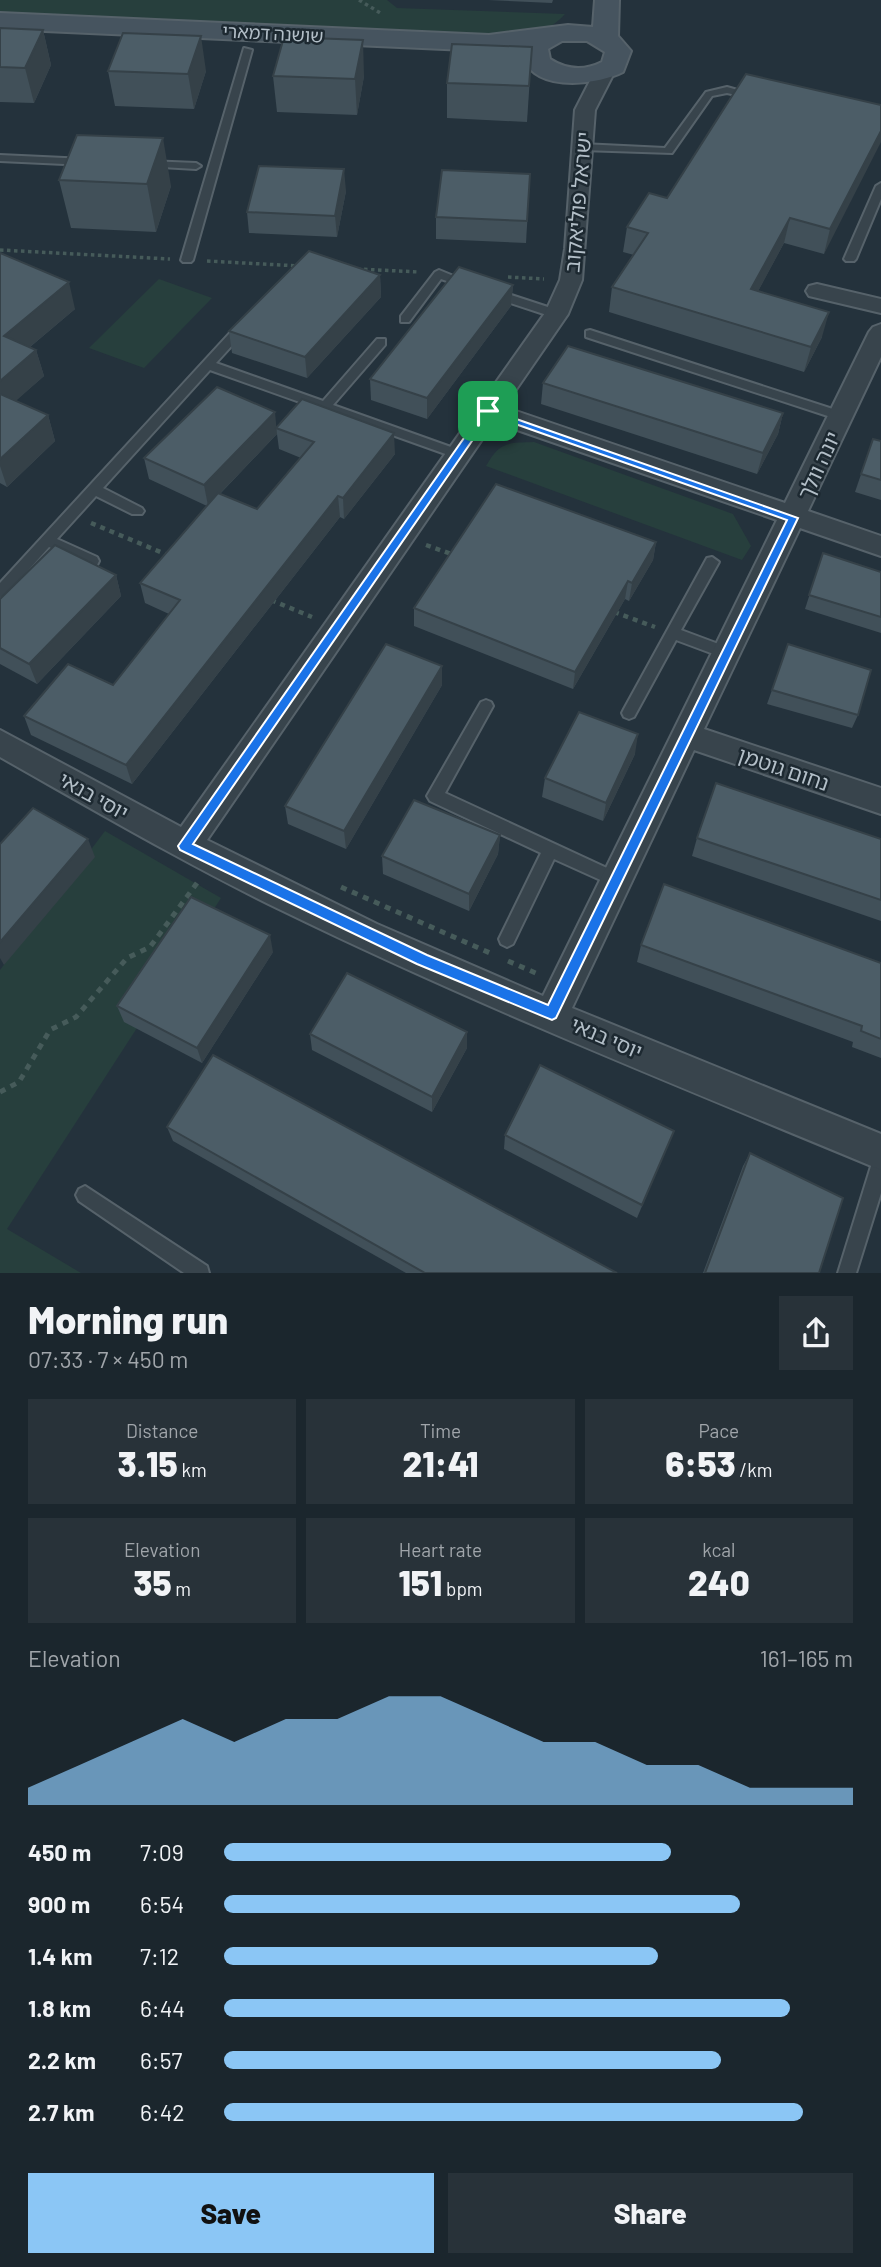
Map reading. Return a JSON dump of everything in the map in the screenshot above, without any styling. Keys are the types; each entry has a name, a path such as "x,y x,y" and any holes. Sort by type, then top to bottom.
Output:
{"main road":[{"path":"605,71 618,59 618,51 605,38 607,0"},
{"name":"שושנה דמארי","path":"0,21 489,43 565,27 605,38"},
{"path":"551,70 535,55 539,43 565,27"},
{"name":"שושנה דמארי","path":"0,39 490,60 581,76 605,71"}],"street":[{"name":"ישראל פוליאקוב","path":"551,70 575,92 585,110"},
{"name":"ישראל פוליאקוב","path":"185,846 556,314 571,280 585,110 605,71"},
{"path":"817,290 881,306"},
{"name":"יונה וולך","path":"552,1013 881,332"},
{"path":"488,411 793,518 881,546"},
{"name":"נחום גוטמן","path":"687,735 881,801"},
{"name":"יוסי בנאי","path":"0,742 185,846 422,959 881,1152"}],"lane":[{"path":"187,260 247,50"},
{"path":"582,147 668,150 709,94 727,90 765,99"},
{"path":"0,158 102,163"},
{"path":"129,164 196,166"},
{"path":"849,259 881,186"},
{"path":"405,319 439,274 556,314"},
{"path":"0,592 253,315"},
{"path":"590,334 841,416"},
{"path":"325,407 381,342"},
{"path":"208,365 458,454"},
{"path":"94,489 137,511"},
{"path":"47,540 92,561"},
{"path":"629,713 712,562"},
{"path":"673,633 727,653"},
{"path":"486,706 435,796 617,880"},
{"path":"507,939 551,849"},
{"path":"847,1273 881,1163"},
{"path":"85,1195 200,1273"}],"path":[{"path":"0,250 311,266"},
{"path":"352,268 420,272"},
{"path":"503,276 571,280"},
{"path":"71,514 172,557"},
{"path":"401,536 466,559"},
{"path":"261,595 337,628"},
{"path":"608,610 673,633"},
{"path":"0,1092 19,1082 50,1030 76,1017 127,958 150,947 215,860"}],"green space":[{"path":"0,0 387,0 397,8 565,14 553,25 540,31 508,36 0,12"},
{"path":"159,279 212,298 144,368 89,348"},
{"path":"534,442 733,514 751,546 742,560 486,466 496,452 506,445"},
{"path":"105,831 221,898 7,1229 81,1273 0,1273 0,970"}],"building":[{"path":"0,28 43,30 25,68 0,67"},
{"path":"123,33 201,36 188,74 108,71"},
{"path":"284,37 363,40 355,79 273,76"},
{"path":"452,44 532,47 529,86 447,83"},
{"path":"746,74 881,105 881,131 830,229 790,218 751,289 829,312 811,347 612,287 648,233 627,227 649,193 667,198"},
{"path":"77,135 163,138 147,184 59,180"},
{"path":"259,166 344,169 335,216 247,212"},
{"path":"442,170 530,174 527,221 436,217"},
{"path":"309,251 380,275 305,357 229,331"},
{"path":"0,253 69,282 4,336 36,350 0,381"},
{"path":"459,267 513,285 427,398 370,379"},
{"path":"568,346 783,413 763,453 543,383"},
{"path":"217,387 275,412 204,485 144,458"},
{"path":"0,394 48,415 0,459"},
{"path":"302,399 394,433 343,498 338,496 126,765 24,716 68,664 113,685 180,600 140,583 218,493 257,509 314,442 276,428"},
{"path":"873,439 881,441 881,480 861,474"},
{"path":"496,484 656,542 632,583 628,581 575,672 414,608"},
{"path":"55,545 116,575 29,664 0,648 0,599"},
{"path":"823,553 881,572 881,617 809,595"},
{"path":"386,644 442,666 344,831 285,806"},
{"path":"788,644 871,670 858,715 772,690"},
{"path":"579,712 638,734 606,803 545,778"},
{"path":"716,783 881,839 881,900 697,838"},
{"path":"414,800 500,835 469,894 382,856"},
{"path":"33,808 88,839 0,942 0,844"},
{"path":"664,884 881,963 881,1039 861,1031 862,1026 641,945"},
{"path":"191,897 270,935 197,1048 117,1006"},
{"path":"347,973 467,1032 432,1097 310,1034"},
{"path":"213,1055 617,1273 425,1273 167,1127"},
{"path":"540,1065 674,1131 642,1205 505,1135"},
{"path":"750,1153 843,1198 819,1273 705,1273"}],"route":[{"path":"488,411 793,518 552,1013 422,959 294,901 185,846 488,411"}]}
